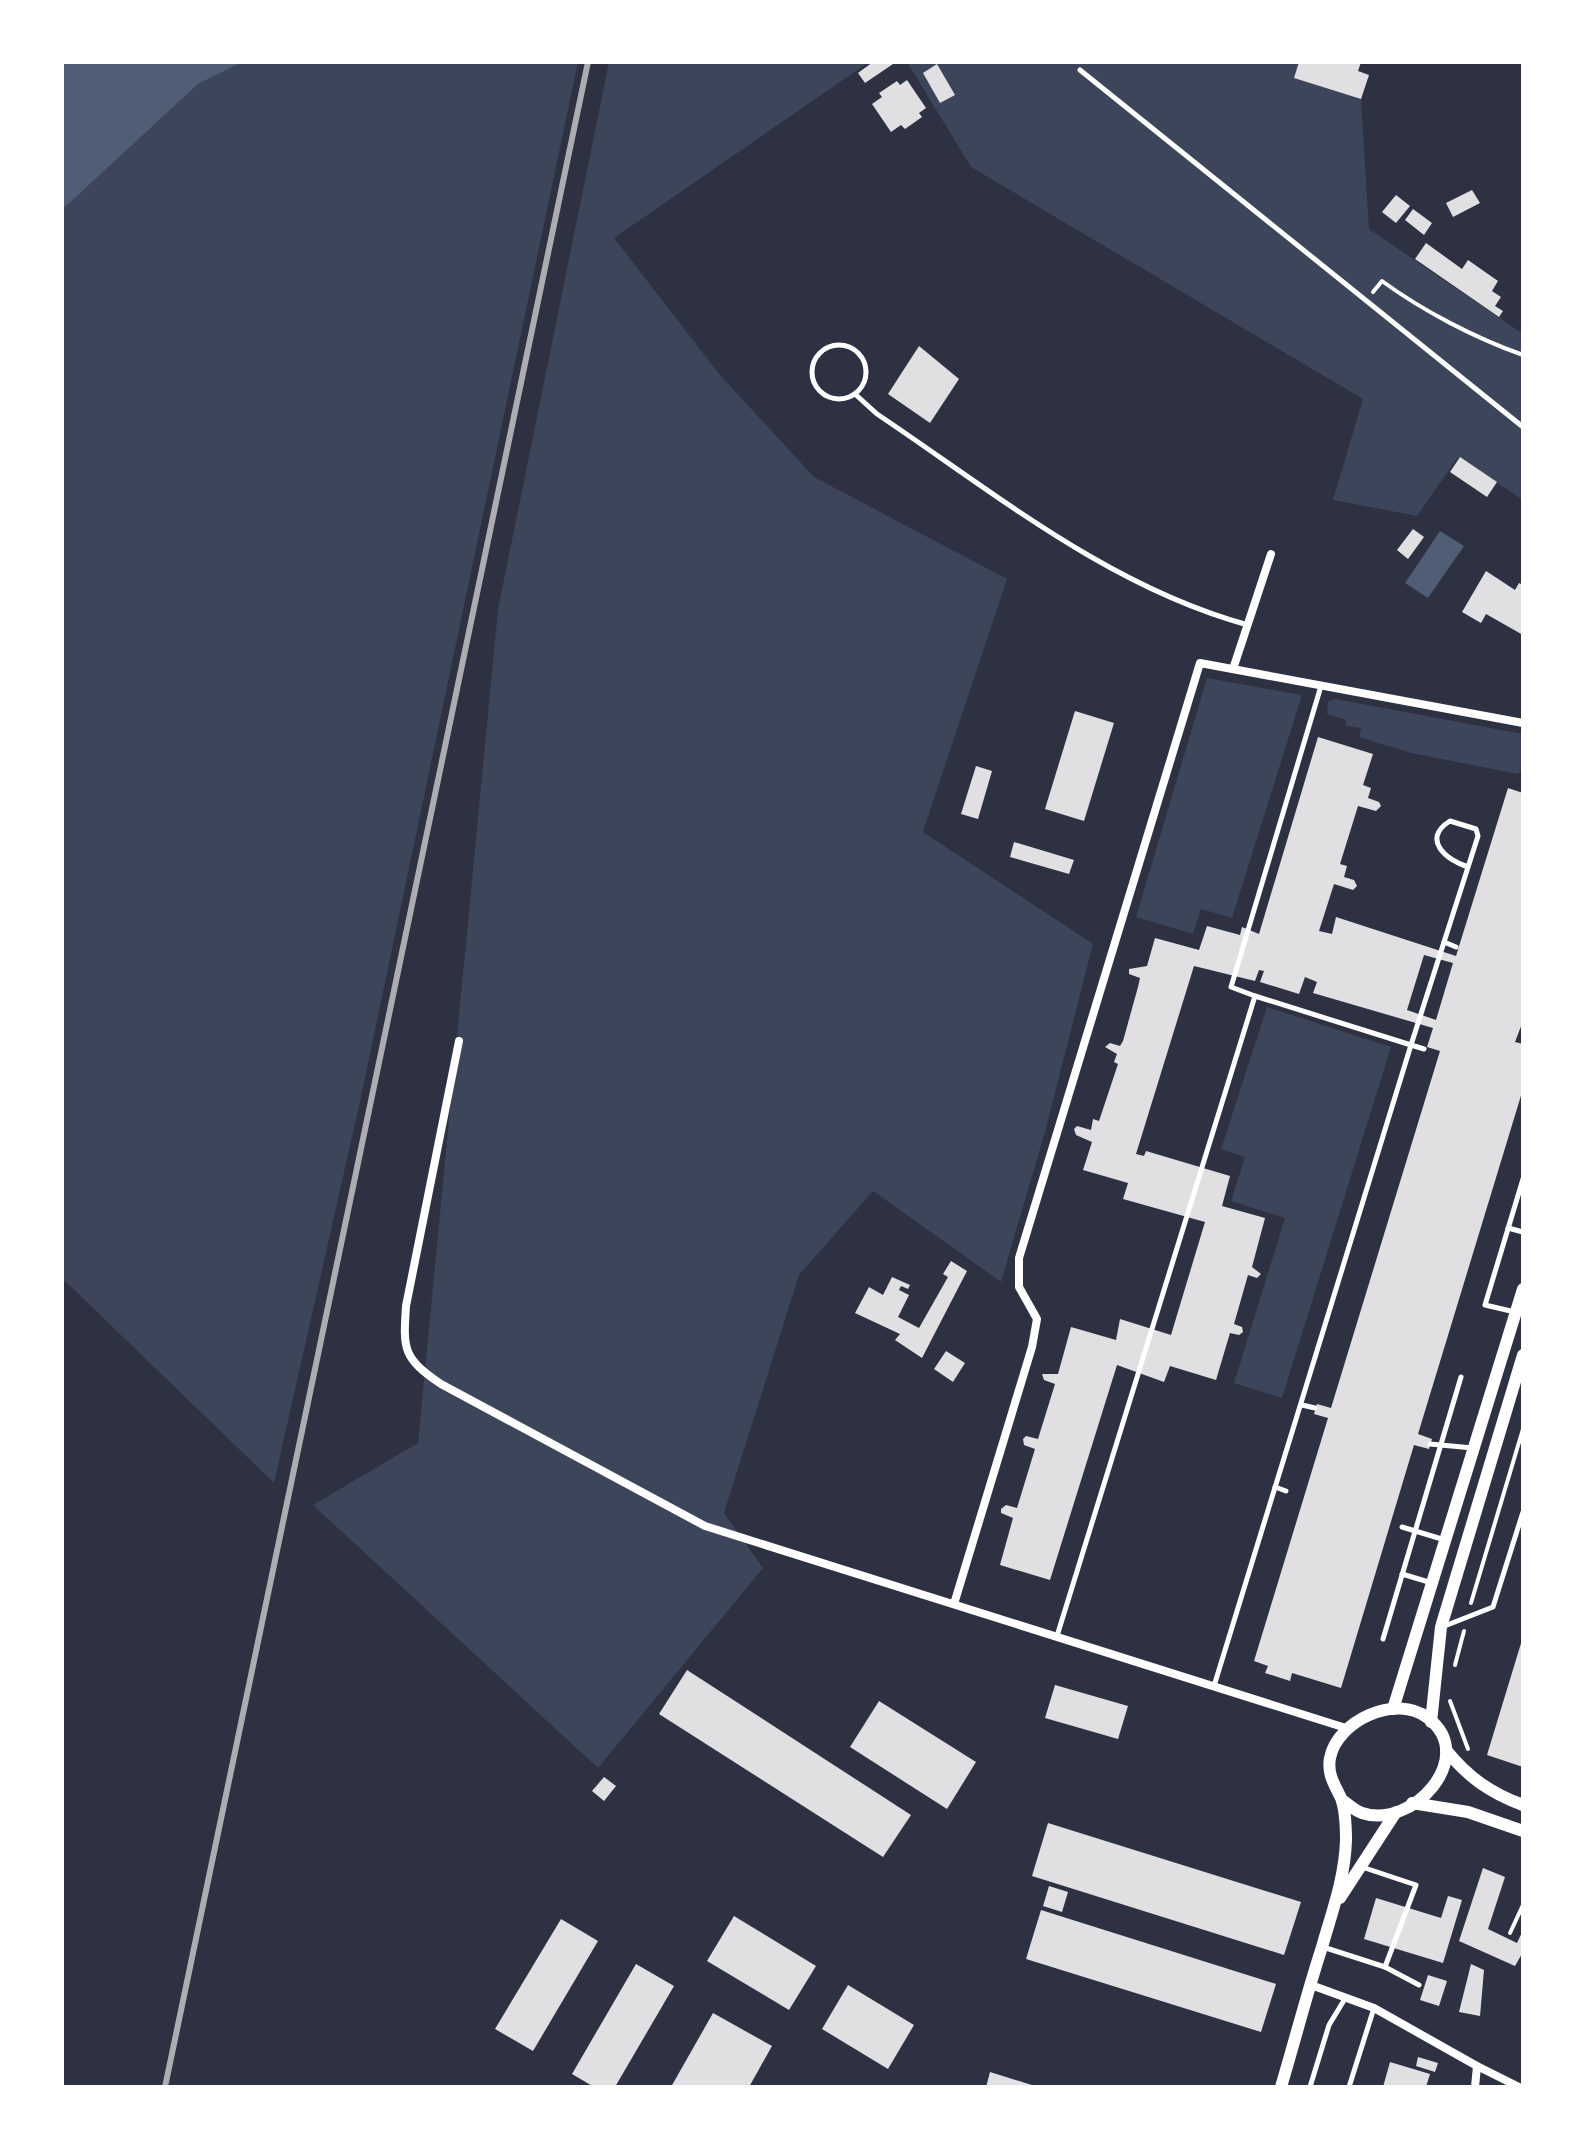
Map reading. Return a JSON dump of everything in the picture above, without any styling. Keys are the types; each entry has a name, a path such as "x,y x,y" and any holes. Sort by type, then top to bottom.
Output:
{"main road":[{"path":"1393,1709 1523,1289"},
{"path":"1431,1722 1441,1627 1522,1360"},
{"path":"1281,2087 1336,1904 1346,1840 1342,1800 1331,1780 1330,1758 1349,1729 1382,1709 1409,1709 1431,1722 1440,1732 1446,1750 1466,1775 1493,1793 1523,1805"},
{"path":"1342,1800 1361,1813 1379,1816 1396,1812 1432,1790 1440,1780 1446,1750"},
{"path":"1412,1803 1468,1812 1523,1831"},
{"path":"1336,1904 1396,1812"}],"street":[{"path":"1233,669 1271,554"},
{"path":"954,1604 1032,1347 1037,1319 1019,1287 1019,1258 1200,663 1523,723"},
{"path":"459,1041 406,1306 404,1345 414,1365 441,1384 705,1526 1349,1729"},
{"path":"1311,1985 1374,2008 1519,2087"},
{"path":"1475,2087 1477,2066"}],"lane":[{"path":"1080,70 1523,427"},
{"path":"845,346 860,355 864,362 865,380 855,394 838,399 821,392 812,377 815,359 828,347 845,346"},
{"path":"855,394 877,414 1103,566 1197,611 1248,625"},
{"path":"1322,685 1231,987 1424,1049"},
{"path":"1214,1686 1478,836 1476,829 1450,821 1441,827 1436,837 1437,847 1453,862 1468,867"},
{"path":"1444,942 1456,947"},
{"path":"1057,1636 1255,996"},
{"path":"1516,1312 1485,1305 1523,1179"},
{"path":"1508,1228 1523,1232"},
{"path":"1383,1639 1461,1377"},
{"path":"1302,1405 1315,1408"},
{"path":"1430,1444 1474,1449"},
{"path":"1275,1487 1286,1491"},
{"path":"1441,1627 1493,1607 1523,1512"},
{"path":"1402,1527 1446,1540"},
{"path":"1402,1574 1434,1584"},
{"path":"1360,1866 1416,1885 1385,1967"},
{"path":"1322,1946 1385,1967 1419,1985"},
{"path":"1310,2087 1329,2025 1346,1997"},
{"path":"1349,2087 1374,2008"}],"path":[{"path":"1366,301 1382,281 1406,299 1489,342 1523,355"},
{"path":"1510,1933 1523,1905"}],"shaded area":[{"path":"62,62 243,62 198,84 62,210"},
{"path":"243,62 578,62 361,1097 274,1483 62,1278 62,210 198,84"},
{"path":"609,62 869,62 614,238 720,375 814,477 1007,579 923,832 1093,944 1045,1132 1001,1282 873,1191 799,1275 724,1513 763,1568 598,1768 313,1505 418,1443 498,609"},
{"path":"907,62 1299,62 1295,78 1361,99 1369,229 1523,334 1523,500 1458,457 1417,516 1333,500 1363,399 971,167"},
{"path":"1440,531 1464,546 1428,598 1405,583"},
{"path":"1207,678 1302,695 1232,918 1201,909 1193,934 1136,917"},
{"path":"1335,699 1523,734 1523,767 1518,774 1411,753 1359,737 1361,728 1346,726 1346,720 1327,714 1328,702"},
{"path":"1267,1007 1391,1047 1282,1398 1234,1383 1285,1218 1231,1201 1245,1157 1221,1149"}],"building":[{"path":"873,62 896,62 865,83 858,73"},
{"path":"1299,62 1361,62 1358,71 1369,75 1361,99 1294,78"},
{"path":"937,64 955,95 940,103 923,73"},
{"path":"907,80 926,108 919,113 922,117 905,129 901,125 891,132 872,104 882,97 879,93 897,81 900,85"},
{"path":"1472,190 1480,203 1453,217 1446,203"},
{"path":"1396,195 1410,206 1396,223 1382,212"},
{"path":"1413,209 1432,223 1424,235 1405,220"},
{"path":"1426,243 1462,269 1468,260 1498,281 1492,291 1501,297 1495,306 1503,311 1499,317 1415,259"},
{"path":"919,346 959,379 930,423 888,394"},
{"path":"1460,457 1497,482 1487,497 1450,472"},
{"path":"1413,529 1424,537 1408,559 1397,550"},
{"path":"1486,571 1515,590 1519,583 1523,585 1523,635 1486,614 1481,623 1462,612"},
{"path":"1075,711 1114,723 1084,821 1045,809"},
{"path":"1318,737 1373,754 1363,785 1371,788 1368,798 1381,806 1376,811 1358,806 1340,864 1347,866 1344,877 1354,880 1357,886 1353,890 1334,884 1319,931 1332,934 1336,917 1456,956 1508,788 1523,793 1523,1021 1515,1042 1523,1044 1523,1089 1418,1434 1432,1439 1429,1449 1414,1445 1341,1688 1292,1673 1290,1681 1265,1673 1268,1666 1254,1661 1328,1418 1314,1414 1317,1404 1331,1408 1440,1051 1427,1047 1433,1028 1313,993 1317,982 1305,977 1299,994 1260,982 1264,971 1259,970 1255,981 1194,966 1136,1154 1144,1156 1146,1151 1230,1176 1222,1206 1265,1218 1252,1267 1261,1274 1257,1278 1248,1275 1234,1324 1242,1327 1243,1332 1239,1335 1230,1333 1216,1380 1170,1366 1164,1382 1117,1365 1050,1580 1000,1565 1013,1518 1001,1513 1001,1509 1006,1505 1017,1508 1035,1449 1024,1445 1023,1439 1026,1436 1038,1439 1055,1384 1044,1380 1042,1374 1058,1374 1071,1327 1116,1340 1120,1319 1171,1335 1205,1222 1123,1199 1128,1183 1083,1170 1092,1142 1076,1135 1074,1129 1077,1126 1091,1130 1093,1119 1099,1121 1118,1064 1114,1062 1117,1054 1105,1047 1110,1043 1120,1046 1123,1041 1140,978 1129,974 1129,969 1147,966 1155,938 1199,950 1207,926 1240,935 1242,927 1259,934","holes":["1424,955 1453,963 1436,1020 1407,1010"]},
{"path":"976,766 992,771 978,819 961,814"},
{"path":"1014,842 1074,860 1069,874 1010,857"},
{"path":"951,1261 967,1271 922,1358 895,1340 900,1334 855,1313 869,1287 883,1295 892,1277 910,1285 908,1289 901,1286 899,1290 909,1295 898,1317 919,1328 948,1277 943,1274"},
{"path":"946,1351 965,1363 953,1382 934,1369"},
{"path":"1523,1641 1523,1767 1487,1755"},
{"path":"687,1670 911,1815 883,1857 659,1714"},
{"path":"1055,1685 1128,1706 1118,1739 1045,1718"},
{"path":"879,1701 976,1762 947,1809 850,1747"},
{"path":"604,1777 616,1786 604,1801 592,1791"},
{"path":"1048,1823 1301,1902 1284,1955 1032,1876"},
{"path":"1483,1868 1505,1877 1488,1929 1517,1943 1523,1930 1523,1952 1515,1966 1459,1941"},
{"path":"1049,1886 1068,1892 1062,1912 1043,1906"},
{"path":"1448,1896 1462,1900 1443,1963 1364,1939 1376,1898 1441,1918"},
{"path":"1041,1910 1276,1984 1261,2032 1026,1959"},
{"path":"734,1916 816,1966 789,2010 707,1961"},
{"path":"561,1919 598,1941 533,2051 495,2029"},
{"path":"636,1964 674,1986 615,2087 594,2087 572,2074"},
{"path":"1471,1964 1484,1970 1480,2016 1459,2012"},
{"path":"1428,1975 1447,1981 1439,2006 1420,2000"},
{"path":"848,1985 914,2025 888,2069 822,2029"},
{"path":"713,2013 772,2046 749,2087 671,2087"},
{"path":"1418,2057 1438,2063 1435,2072 1416,2066"},
{"path":"1390,2062 1430,2074 1426,2087 1383,2087"},
{"path":"990,2072 1035,2086 1035,2087 986,2087"}],"railway":[{"path":"165,2087 588,62"}]}
